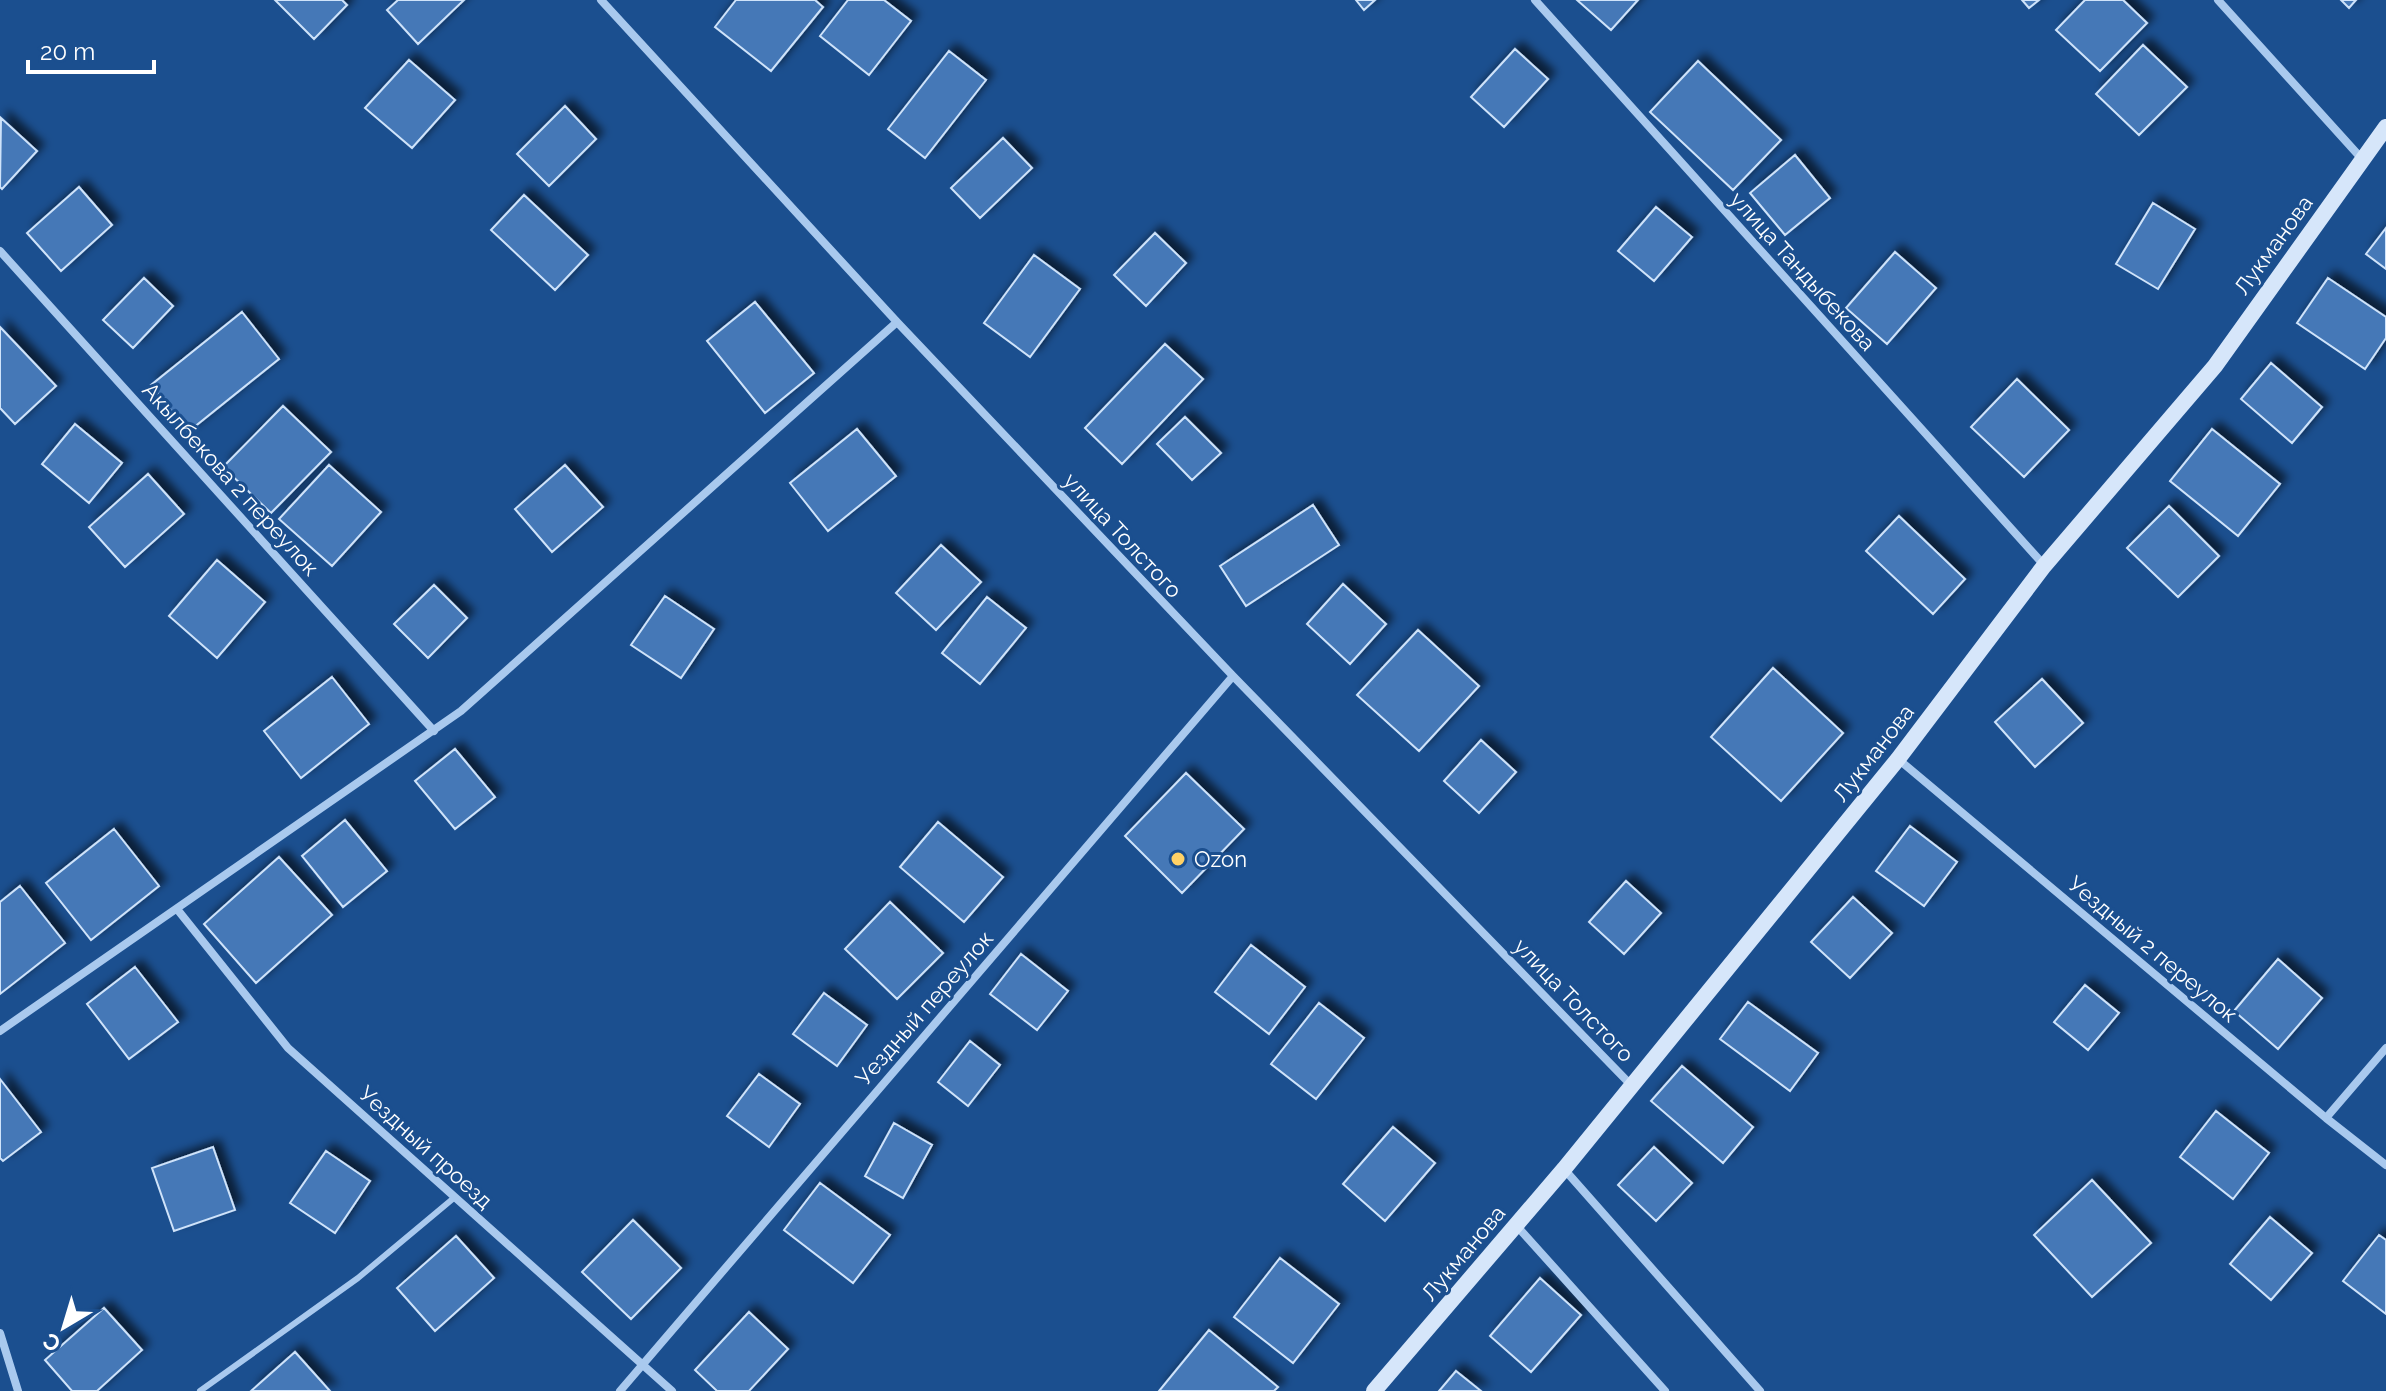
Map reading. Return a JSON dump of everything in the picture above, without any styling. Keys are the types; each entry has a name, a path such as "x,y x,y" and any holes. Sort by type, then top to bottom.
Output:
{"street":[{"name":"улица Толстого","path":"601,0 897,322 1233,676 1631,1085"},
{"name":"улица Тандыбекова","path":"1535,0 2044,566"},
{"path":"2218,0 2362,159"},
{"name":"Лукманова","path":"1374,1391 1564,1169 1898,759 2044,566 2215,366 2386,127"},
{"name":"Акылбекова 2 переулок","path":"0,251 434,731"},
{"path":"0,1031 473,701 897,322"},
{"name":"Уездный переулок","path":"620,1391 1233,676"},
{"name":"Уездный 2 переулок","path":"1898,759 2386,1165"},
{"name":"Уездный проезд","path":"177,909 288,1048 672,1391"},
{"path":"2326,1118 2386,1048"},
{"path":"1564,1169 1760,1391"},
{"path":"1516,1225 1665,1391"},
{"path":"0,1333 18,1391"}],"lane":[{"path":"200,1391 358,1278 455,1197"}],"building":[{"path":"275,0 342,0 347,5 314,39"},
{"path":"398,0 464,0 418,44 387,10"},
{"path":"736,0 815,0 823,7 771,71 715,27"},
{"path":"848,0 884,0 911,21 869,75 820,36"},
{"path":"1356,0 1375,0 1364,10"},
{"path":"1577,0 1638,0 1611,30"},
{"path":"2022,0 2039,0 2029,8"},
{"path":"2085,0 2123,0 2147,23 2100,71 2056,30"},
{"path":"2341,0 2356,0 2349,8"},
{"path":"2143,45 2187,87 2139,135 2096,94"},
{"path":"1515,49 1548,79 1504,127 1471,97"},
{"path":"949,51 986,80 925,158 888,129"},
{"path":"409,60 455,100 412,148 365,108"},
{"path":"1698,61 1781,140 1733,190 1650,112"},
{"path":"565,106 596,139 549,186 517,154"},
{"path":"1,118 37,151 2,189 0,187"},
{"path":"1003,138 1032,168 980,218 951,188"},
{"path":"1795,155 1830,198 1785,235 1750,193"},
{"path":"79,187 112,225 61,271 27,233"},
{"path":"524,195 588,255 555,290 491,230"},
{"path":"2153,203 2195,229 2158,289 2116,264"},
{"path":"1656,207 1692,237 1654,281 1618,251"},
{"path":"2386,228 2386,269 2366,254"},
{"path":"1155,233 1186,263 1146,306 1114,275"},
{"path":"1895,252 1936,288 1887,344 1846,308"},
{"path":"1034,255 1080,289 1030,357 984,323"},
{"path":"144,278 173,306 133,348 103,320"},
{"path":"2328,278 2386,317 2386,338 2365,369 2297,323"},
{"path":"755,302 814,373 765,413 707,341"},
{"path":"242,312 279,359 188,432 151,385"},
{"path":"0,327 56,386 15,424 0,408"},
{"path":"1165,344 1203,379 1122,464 1085,428"},
{"path":"2271,363 2322,407 2292,443 2241,399"},
{"path":"2017,379 2069,430 2024,477 1971,427"},
{"path":"283,406 331,452 271,513 223,467"},
{"path":"1185,417 1221,453 1192,480 1157,444"},
{"path":"75,424 122,463 89,503 42,464"},
{"path":"857,429 896,476 828,531 790,483"},
{"path":"2212,429 2280,484 2238,536 2170,481"},
{"path":"329,465 381,512 332,566 279,519"},
{"path":"565,465 603,507 552,552 515,509"},
{"path":"148,474 184,514 125,567 89,527"},
{"path":"1313,505 1339,545 1246,606 1220,566"},
{"path":"2169,506 2219,556 2178,597 2127,548"},
{"path":"1899,516 1965,579 1933,614 1866,551"},
{"path":"941,545 981,582 936,630 896,593"},
{"path":"217,560 265,602 217,658 169,616"},
{"path":"1343,584 1386,624 1350,664 1307,624"},
{"path":"434,585 467,618 428,658 394,624"},
{"path":"665,596 714,629 681,678 631,645"},
{"path":"987,597 1026,628 980,684 942,653"},
{"path":"1418,630 1479,686 1419,751 1357,695"},
{"path":"1773,668 1843,733 1781,801 1711,737"},
{"path":"332,677 369,724 301,778 264,731"},
{"path":"2042,679 2083,723 2035,767 1995,722"},
{"path":"1481,740 1516,772 1479,813 1444,781"},
{"path":"455,749 495,797 455,829 415,781"},
{"path":"1186,773 1244,829 1182,893 1125,836"},
{"path":"345,820 387,871 343,907 302,856"},
{"path":"938,822 1003,877 964,922 900,867"},
{"path":"1910,826 1957,862 1924,906 1876,871"},
{"path":"114,829 159,886 91,940 46,883"},
{"path":"279,857 332,915 256,983 204,924"},
{"path":"1626,881 1661,913 1624,954 1589,922"},
{"path":"20,886 65,943 0,994 0,902"},
{"path":"1853,897 1892,933 1850,978 1811,942"},
{"path":"890,902 943,953 897,999 845,949"},
{"path":"1251,945 1305,987 1269,1034 1215,992"},
{"path":"1021,954 1068,991 1037,1030 990,994"},
{"path":"2278,959 2322,998 2278,1049 2234,1011"},
{"path":"135,967 178,1022 129,1059 87,1004"},
{"path":"2085,985 2119,1013 2088,1050 2054,1022"},
{"path":"824,993 867,1025 837,1066 793,1034"},
{"path":"1748,1002 1818,1053 1790,1091 1720,1039"},
{"path":"1319,1003 1364,1038 1316,1099 1271,1064"},
{"path":"970,1041 1000,1065 968,1106 938,1082"},
{"path":"1682,1066 1753,1127 1723,1163 1651,1101"},
{"path":"759,1074 800,1104 769,1147 727,1116"},
{"path":"0,1079 41,1132 3,1161 0,1158"},
{"path":"2216,1111 2269,1153 2233,1199 2180,1157"},
{"path":"894,1123 932,1145 903,1198 865,1176"},
{"path":"1393,1127 1435,1163 1385,1221 1343,1184"},
{"path":"213,1147 235,1210 174,1231 152,1168"},
{"path":"1654,1147 1692,1183 1656,1221 1618,1185"},
{"path":"326,1151 370,1181 335,1233 290,1203"},
{"path":"2092,1180 2151,1243 2092,1297 2034,1235"},
{"path":"820,1183 890,1235 853,1283 784,1230"},
{"path":"2270,1217 2312,1253 2271,1300 2230,1264"},
{"path":"633,1220 681,1268 631,1319 582,1272"},
{"path":"2379,1235 2386,1240 2386,1314 2343,1281"},
{"path":"456,1236 494,1278 435,1331 397,1288"},
{"path":"1280,1258 1339,1304 1293,1363 1234,1317"},
{"path":"1540,1278 1581,1315 1531,1372 1490,1336"},
{"path":"104,1308 142,1350 97,1391 72,1391 45,1360"},
{"path":"749,1312 788,1349 749,1391 717,1391 695,1370"},
{"path":"1209,1330 1278,1387 1274,1391 1159,1391"},
{"path":"295,1352 330,1391 251,1391"},
{"path":"1456,1371 1481,1391 1439,1391"}],"place":[{"name":"Ozon","path":"1178,859"}]}
